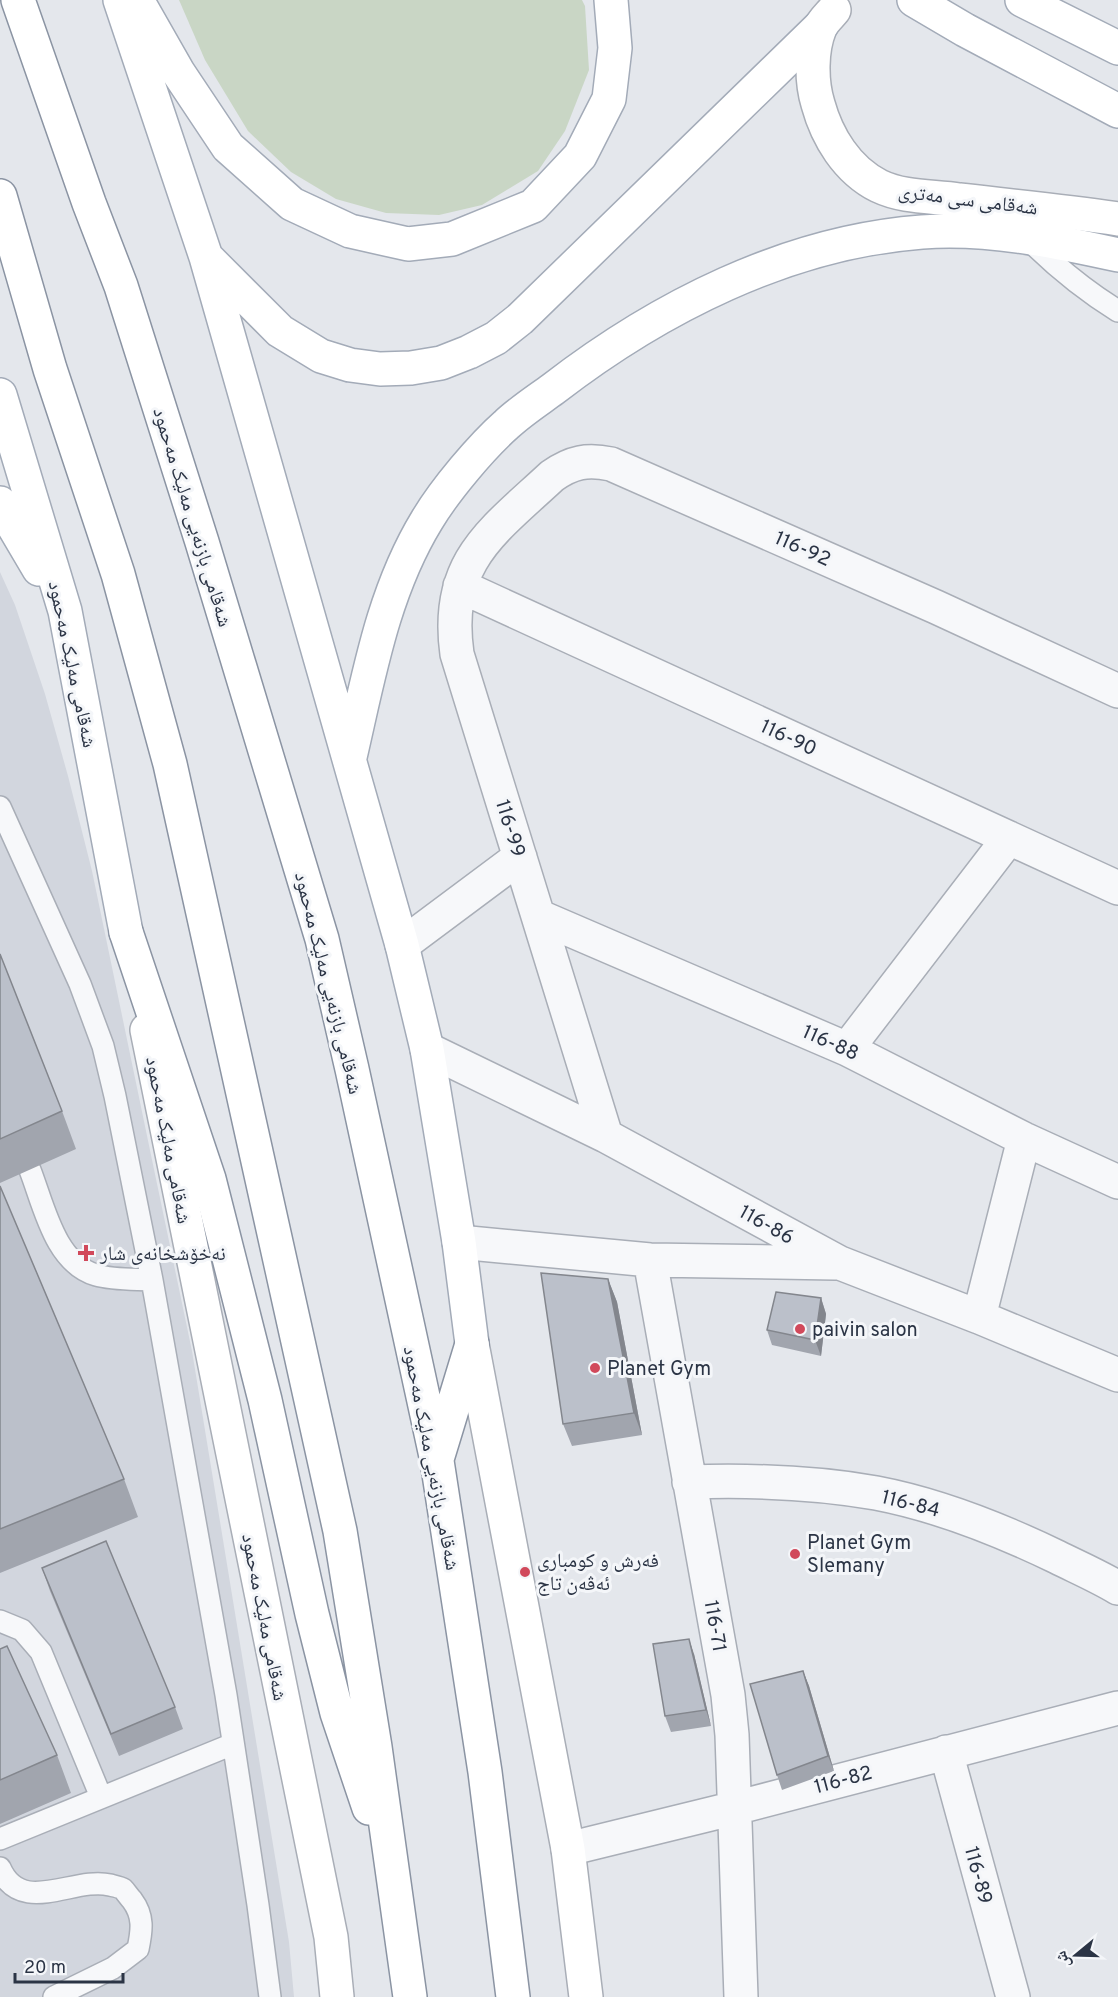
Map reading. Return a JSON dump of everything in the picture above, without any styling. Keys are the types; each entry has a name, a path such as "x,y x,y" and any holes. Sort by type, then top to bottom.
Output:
{"main road":[{"name":"شەقامی بازنەیی مەلیک مەحمود","path":"18,0 124,297 202,542 322,939 437,1461 485,1772 513,1997"},
{"path":"120,0 206,257 350,758 402,945 427,1049 459,1242 472,1344 568,1849 586,1997"},
{"path":"137,0 178,72 228,147 292,204 350,231 408,244 452,239 533,206 580,156 609,99 615,48 611,0"},
{"path":"914,0 965,30 1118,111"},
{"path":"1022,0 1118,48"},
{"name":"شەقامی سی مەتری","path":"206,257 280,331 321,356 350,365 380,369 411,368 441,363 470,352 496,338 520,320 828,18 815,45 813,71 816,98 823,123 836,146 863,176 879,186 911,196 1060,210 1118,219"},
{"path":"0,196 51,369 118,574 170,764 340,1531 375,1747 410,1997"},
{"path":"350,758 380,625 399,576 427,519 460,475 507,424 577,370 643,326 731,282 794,258 831,247 922,232 969,232 1027,238 1118,255"},
{"name":"شەقامی مەلیک مەحمود","path":"0,395 65,611 126,932 331,1937 337,1997"},
{"path":"0,503 65,611"},
{"path":"126,932 209,1179 266,1400 312,1614 337,1713 395,1885"},
{"path":"437,1461 472,1344"}],"street":[{"name":"116-92","path":"498,526 565,466 580,461 611,464 936,607 1118,691"},
{"name":"116-99","path":"498,526 482,543 469,563 460,586 455,608 454,631 457,654 606,1136"},
{"name":"116-90","path":"460,586 1118,888"},
{"path":"847,1048 1009,838"},
{"path":"402,945 519,857"},
{"name":"116-88","path":"538,916 847,1048 1024,1139 1118,1182"},
{"name":"116-86","path":"427,1049 606,1136 840,1263 979,1317 1118,1375"},
{"path":"979,1317 1024,1139"},
{"path":"459,1242 650,1260 840,1263"},
{"name":"116-71","path":"650,1260 728,1695 735,1808 741,1997"},
{"name":"116-84","path":"689,1482 805,1484 877,1494 947,1512 1015,1537 1118,1588"},
{"name":"116-82","path":"568,1849 1118,1708"},
{"name":"116-89","path":"946,1752 1013,1997"}],"lane":[{"path":"1027,238 1058,269 1093,296 1118,311"},
{"path":"0,807 80,984 103,1046 131,1169 233,1744 270,1997"},
{"path":"30,1170 57,1239 73,1263 98,1275 152,1280"},
{"path":"0,1621 22,1630 41,1652 101,1797"},
{"path":"0,1839 233,1744"},
{"path":"0,1868 7,1891 33,1893 101,1883 123,1888 137,1907 143,1925 138,1949 113,1968 54,1997"}],"shaded area":[{"name":"نەخۆشخانەی شار","path":"0,572 15,605 45,694 92,871 192,1351 289,1942 294,1997 0,1997"}],"green space":[{"path":"179,0 582,0 585,6 589,70 565,131 538,171 482,205 439,215 386,213 336,199 291,172 248,131 205,60"}],"building":[{"path":"0,954 62,1111 0,1139"},
{"path":"0,1186 124,1479 0,1529"},
{"name":"Planet Gym","path":"541,1273 608,1279 634,1413 563,1424"},
{"path":"776,1292 821,1298 815,1340 767,1330"},
{"path":"106,1541 175,1707 111,1734 42,1568"},
{"path":"689,1639 706,1710 665,1716 653,1644"},
{"path":"7,1646 57,1755 0,1780 0,1649"},
{"path":"803,1671 828,1756 777,1775 750,1684"}],"place":[{"name":"نەخۆشخانەی شار","path":"86,1253"},
{"name":"paivin salon","path":"800,1329"},
{"name":"Planet Gym","path":"595,1368"},
{"name":"Planet Gym Slemany","path":"795,1554"},
{"name":"فەرش و کومباری ئەڤەن تاج","path":"525,1572"}]}
